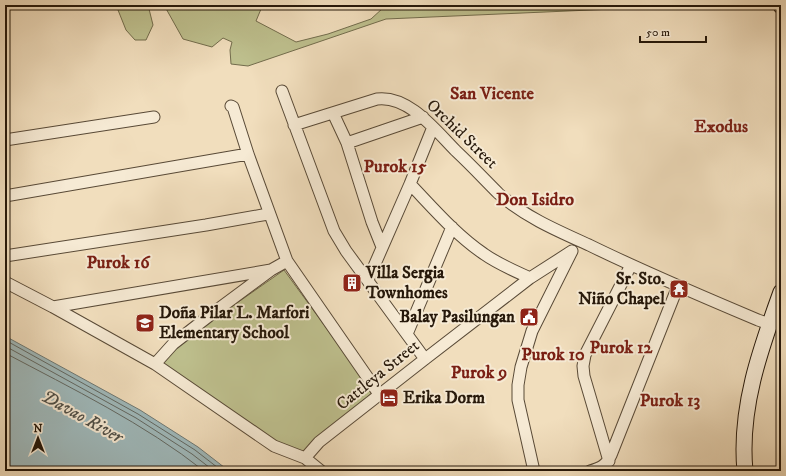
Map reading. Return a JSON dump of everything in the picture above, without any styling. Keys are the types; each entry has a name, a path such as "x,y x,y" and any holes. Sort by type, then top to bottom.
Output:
{"main road":[{"path":"745,471 744,447 747,404 769,324 781,292"}],"street":[{"path":"282,91 334,231 346,251 425,359"},
{"name":"Orchid Street","path":"294,125 377,99 384,98 399,102 423,117 507,202 527,215 631,265 769,324"},
{"path":"231,106 233,107 268,214 286,261 379,394"},
{"path":"333,113 347,143 372,222 382,247"},
{"path":"5,140 154,117"},
{"path":"347,143 423,117"},
{"path":"368,280 433,127"},
{"path":"5,196 248,154"},
{"path":"410,184 452,227 483,254 530,278"},
{"path":"5,256 268,214"},
{"path":"407,334 452,227"},
{"path":"534,471 518,400 519,379 532,331 578,240"},
{"name":"Cattleya Street","path":"305,458 319,442 379,394 530,278 572,251"},
{"path":"155,364 173,344 271,270 286,261"},
{"path":"609,461 584,376 583,366 585,355 631,265"},
{"path":"53,307 271,270"},
{"path":"5,282 155,364 274,446 305,458 322,471"},
{"path":"590,471 602,468 609,461 678,286"}],"green space":[{"path":"116,5 148,5 153,25 146,40 135,40 126,30"},
{"path":"164,5 256,5 261,9 256,21 296,42 328,34 371,19 383,8 384,5 704,5 386,19 248,66 231,64 230,50 232,42 223,38 212,47 183,39"},
{"path":"284,270 373,392 303,453 279,444 161,364 177,345"}],"water":[{"name":"Davao River","path":"5,336 140,410 198,447 229,471 17,471 5,466"}],"place":[{"name":"Villa Sergia Townhomes","path":"352,283"},
{"name":"Sr. Sto. Niño Chapel","path":"679,289"},
{"name":"Balay Pasilungan","path":"529,317"},
{"name":"Doña Pilar L. Marfori Elementary School","path":"145,323"},
{"name":"Erika Dorm","path":"389,398"}],"district":[{"name":"San Vicente","path":"492,94"},
{"name":"Exodus","path":"721,127"},
{"name":"Purok 15","path":"395,167"},
{"name":"Don Isidro","path":"535,200"},
{"name":"Purok 16","path":"118,263"},
{"name":"Purok 12","path":"621,348"},
{"name":"Purok 10","path":"553,355"},
{"name":"Purok 9","path":"479,373"},
{"name":"Purok 13","path":"670,401"}]}
